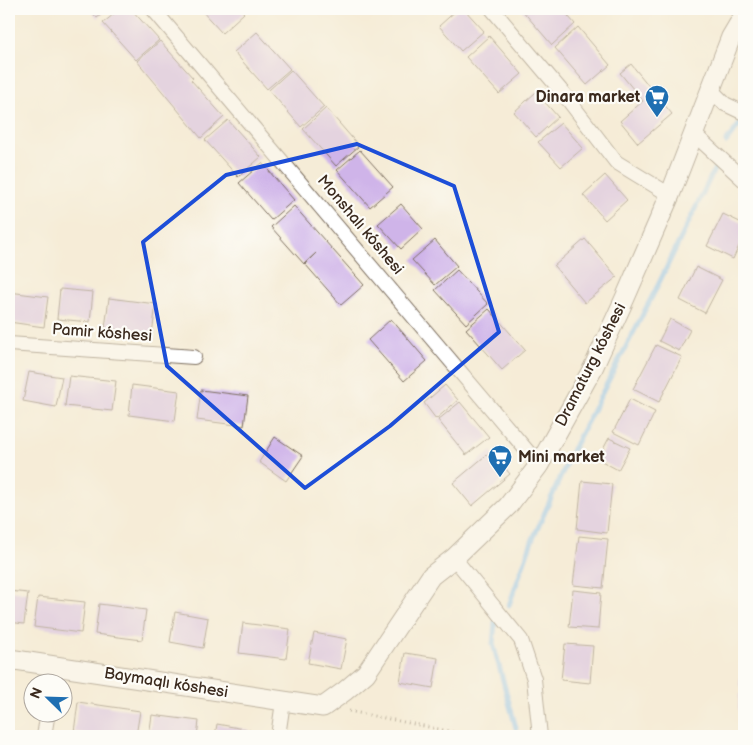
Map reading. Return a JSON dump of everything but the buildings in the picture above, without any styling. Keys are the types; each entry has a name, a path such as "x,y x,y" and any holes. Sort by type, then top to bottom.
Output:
{"street":[{"name":"Monshalı kóshesi","path":"153,9 539,465"},
{"path":"492,9 616,162 670,195"},
{"name":"Dramaturg kóshesi","path":"323,707 345,692 366,673 431,576 454,558 508,506 539,465 593,368 670,195 731,38 744,15"},
{"path":"711,90 725,104 744,113"},
{"path":"694,134 744,180"},
{"name":"Pamir kóshesi","path":"9,344 194,357"},
{"path":"454,558 521,640 534,679 540,736"},
{"name":"Baymaqlı kóshesi","path":"9,659 48,672"},
{"name":"Baymaqlı kóshesi","path":"72,676 323,707"},
{"path":"278,736 283,702"},
{"path":"44,736 46,722"}],"path":[{"path":"323,707 473,736"}],"highlighted area":[{"path":"357,144 454,186 499,332 390,426 305,488 167,366 143,242 226,175"}],"waterway":[{"path":"726,142 742,121"},
{"path":"509,605 532,541 573,449 657,287 715,168"},
{"path":"495,622 493,644 516,728"}],"place":[{"name":"Dinara market","path":"657,118"},
{"name":"Mini market","path":"500,478"}]}
